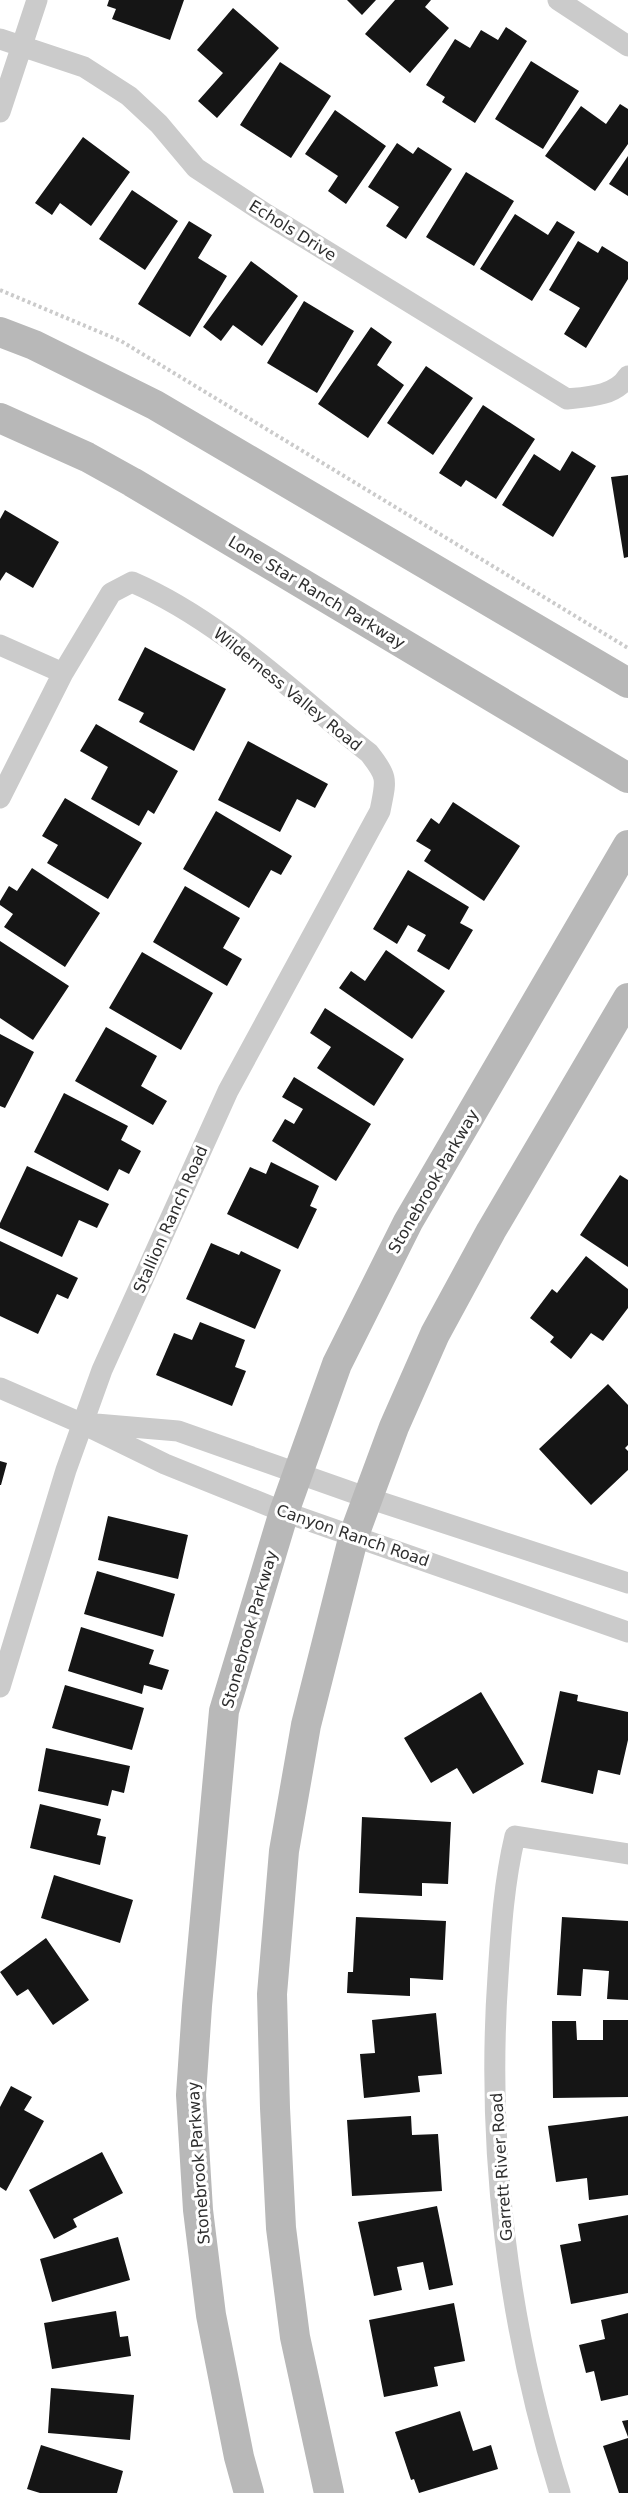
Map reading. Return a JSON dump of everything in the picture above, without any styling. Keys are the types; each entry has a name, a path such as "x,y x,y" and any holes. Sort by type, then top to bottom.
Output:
{"main road":[{"path":"0,332 34,345 155,405 628,683"},
{"name":"Lone Star Ranch Parkway","path":"0,418 87,457 132,482 628,778"},
{"name":"Stonebrook Parkway","path":"249,2493 238,2457 212,2315 198,2210 191,2095 224,1711 297,1471 337,1364 408,1222 628,845"},
{"path":"329,2493 295,2337 281,2228 272,1994 284,1851 306,1725 354,1535 394,1427 435,1334 490,1231 628,998"}],"street":[{"path":"0,112 37,0"},
{"path":"558,0 628,46"},
{"name":"Echols Drive","path":"0,39 84,67 129,96 159,124 196,168 266,214 567,399 601,396 624,382 628,376"},
{"name":"Wilderness Valley Road","path":"63,673 111,592 132,582 162,595 232,641 369,753 384,772"},
{"path":"0,645 63,673 0,798"},
{"name":"Stallion Ranch Road","path":"0,1686 63,1481 102,1370 228,1091 380,811 385,789 384,772"},
{"name":"Canyon Ranch Road","path":"0,1388 83,1424 165,1464 284,1512 628,1632"},
{"name":"Canyon Ranch Road","path":"83,1424 178,1431 297,1471 368,1498 628,1583"},
{"name":"Garrett River Road","path":"560,2493 531,2388 516,2314 505,2239 498,2164 495,2080 496,2005 503,1912 515,1836 628,1854"}],"path":[{"path":"0,290 121,341 628,648"}],"building":[{"path":"109,0 184,0 170,40 112,19 116,9 107,6"},
{"path":"347,0 376,0 362,15"},
{"path":"395,0 431,0 425,7 449,28 410,73 365,34"},
{"path":"233,8 279,48 217,118 198,101 223,73 197,50"},
{"path":"506,27 527,41 475,123 442,102 445,97 426,85 455,39 470,48 481,30 498,40"},
{"path":"531,61 579,91 543,149 495,119"},
{"path":"280,62 331,96 291,158 240,125"},
{"path":"620,104 628,109 628,144 595,191 545,156 581,106 606,124"},
{"path":"335,110 386,146 346,204 328,191 338,176 305,154"},
{"path":"83,137 130,172 91,226 60,203 52,215 35,203"},
{"path":"397,143 413,154 418,147 452,169 406,239 386,226 399,207 368,187"},
{"path":"628,156 628,196 609,184"},
{"path":"466,172 514,201 474,266 426,237"},
{"path":"132,190 178,221 145,270 99,239"},
{"path":"515,214 548,235 557,221 575,232 532,301 480,269"},
{"path":"189,221 212,235 198,258 227,276 190,337 138,304"},
{"path":"578,241 598,253 602,246 628,262 628,279 586,348 564,334 580,308 549,290"},
{"path":"251,261 298,296 262,346 233,325 221,341 203,327"},
{"path":"304,301 354,331 317,393 267,363"},
{"path":"371,327 392,342 377,365 404,385 368,438 318,404"},
{"path":"426,366 473,398 433,455 387,423"},
{"path":"483,405 535,439 496,499 466,480 461,487 439,473"},
{"path":"572,451 596,466 553,537 502,505 534,454 560,471"},
{"path":"628,475 628,557 624,558 611,477"},
{"path":"5,510 59,542 33,588 6,572 0,581 0,519"},
{"path":"145,647 226,689 194,751 139,722 144,713 118,700"},
{"path":"96,724 178,771 154,814 148,810 139,826 91,799 108,767 80,751"},
{"path":"248,741 328,784 315,808 297,799 280,832 218,800"},
{"path":"65,798 142,843 108,899 47,863 58,845 42,836"},
{"path":"453,802 520,846 484,901 424,861 431,850 416,841 431,818 439,824"},
{"path":"216,811 292,856 281,875 271,870 249,908 183,869"},
{"path":"32,868 100,913 65,967 4,927 13,914 0,905 0,901 9,886 17,891"},
{"path":"408,870 469,907 460,923 473,930 449,970 417,951 426,935 408,925 397,944 373,929"},
{"path":"185,886 240,918 223,948 242,959 227,986 153,942"},
{"path":"0,941 69,986 33,1040 0,1018"},
{"path":"386,950 445,991 412,1039 339,988 351,971 365,981"},
{"path":"142,952 213,993 181,1050 109,1008"},
{"path":"325,1008 404,1059 374,1106 317,1068 331,1047 310,1033"},
{"path":"106,1027 157,1056 141,1086 167,1101 153,1125 75,1081"},
{"path":"0,1034 34,1052 5,1108 0,1106"},
{"path":"294,1077 371,1124 336,1181 272,1141 285,1119 294,1124 303,1109 282,1097"},
{"path":"64,1093 128,1126 121,1140 141,1151 129,1174 119,1169 108,1191 34,1152"},
{"path":"271,1162 319,1186 310,1206 317,1209 298,1249 227,1214 250,1167 266,1174"},
{"path":"27,1166 109,1204 97,1228 79,1220 62,1257 0,1228 0,1223"},
{"path":"620,1175 628,1180 628,1267 580,1235"},
{"path":"0,1241 78,1278 68,1299 57,1294 38,1334 0,1316"},
{"path":"211,1243 239,1255 241,1251 281,1270 255,1329 186,1299"},
{"path":"586,1256 628,1289 628,1308 603,1341 591,1333 571,1359 550,1342 554,1337 530,1318 552,1289 557,1293"},
{"path":"200,1322 245,1340 235,1367 246,1371 232,1406 156,1375 174,1333 192,1340"},
{"path":"608,1384 628,1405 628,1445 625,1448 628,1451 628,1470 591,1505 539,1449"},
{"path":"0,1461 7,1463 1,1485 0,1485"},
{"path":"108,1516 188,1535 178,1579 98,1560"},
{"path":"97,1571 175,1594 163,1637 84,1614"},
{"path":"81,1627 154,1650 149,1664 169,1670 162,1690 144,1685 142,1694 68,1671"},
{"path":"65,1685 144,1708 132,1750 52,1728"},
{"path":"560,1691 578,1695 577,1701 628,1712 628,1740 620,1775 598,1770 593,1794 541,1782"},
{"path":"481,1692 524,1764 473,1794 457,1768 431,1783 404,1738"},
{"path":"46,1748 130,1766 124,1793 112,1790 108,1806 38,1791"},
{"path":"40,1804 101,1819 97,1835 106,1837 100,1865 30,1848"},
{"path":"362,1817 451,1822 448,1884 422,1883 422,1896 359,1893"},
{"path":"54,1875 133,1900 120,1943 41,1918"},
{"path":"356,1917 446,1921 443,1980 410,1978 410,1996 347,1993 348,1972 353,1972"},
{"path":"562,1917 628,1921 628,2000 607,1999 609,1971 583,1969 581,1996 557,1995"},
{"path":"46,1938 89,2000 53,2025 28,1989 17,1996 0,1972"},
{"path":"436,2013 442,2074 418,2076 420,2092 364,2098 360,2054 375,2053 372,2020"},
{"path":"603,2020 628,2020 628,2097 553,2098 552,2021 576,2021 577,2040 603,2040"},
{"path":"11,2086 32,2097 24,2110 44,2121 6,2191 0,2187 0,2107"},
{"path":"411,2116 412,2135 438,2134 442,2191 352,2196 347,2120"},
{"path":"628,2116 628,2195 589,2200 587,2178 556,2182 548,2126"},
{"path":"102,2152 123,2193 73,2219 77,2227 54,2239 29,2190"},
{"path":"437,2206 453,2285 429,2290 423,2262 397,2267 402,2290 374,2296 358,2222"},
{"path":"628,2215 628,2293 571,2304 560,2245 581,2241 578,2224"},
{"path":"118,2237 130,2280 52,2302 40,2259"},
{"path":"454,2303 465,2361 434,2367 438,2386 384,2397 369,2320"},
{"path":"116,2311 120,2337 128,2336 131,2356 52,2369 44,2323"},
{"path":"628,2313 628,2395 601,2401 594,2371 586,2373 579,2345 605,2339 601,2320"},
{"path":"51,2388 134,2395 130,2440 48,2433"},
{"path":"460,2411 473,2451 491,2445 498,2469 419,2493 414,2479 411,2480 395,2432"},
{"path":"628,2420 628,2437 622,2421"},
{"path":"628,2438 628,2493 619,2493 603,2446"},
{"path":"41,2445 123,2471 117,2493 40,2493 27,2489"}]}
